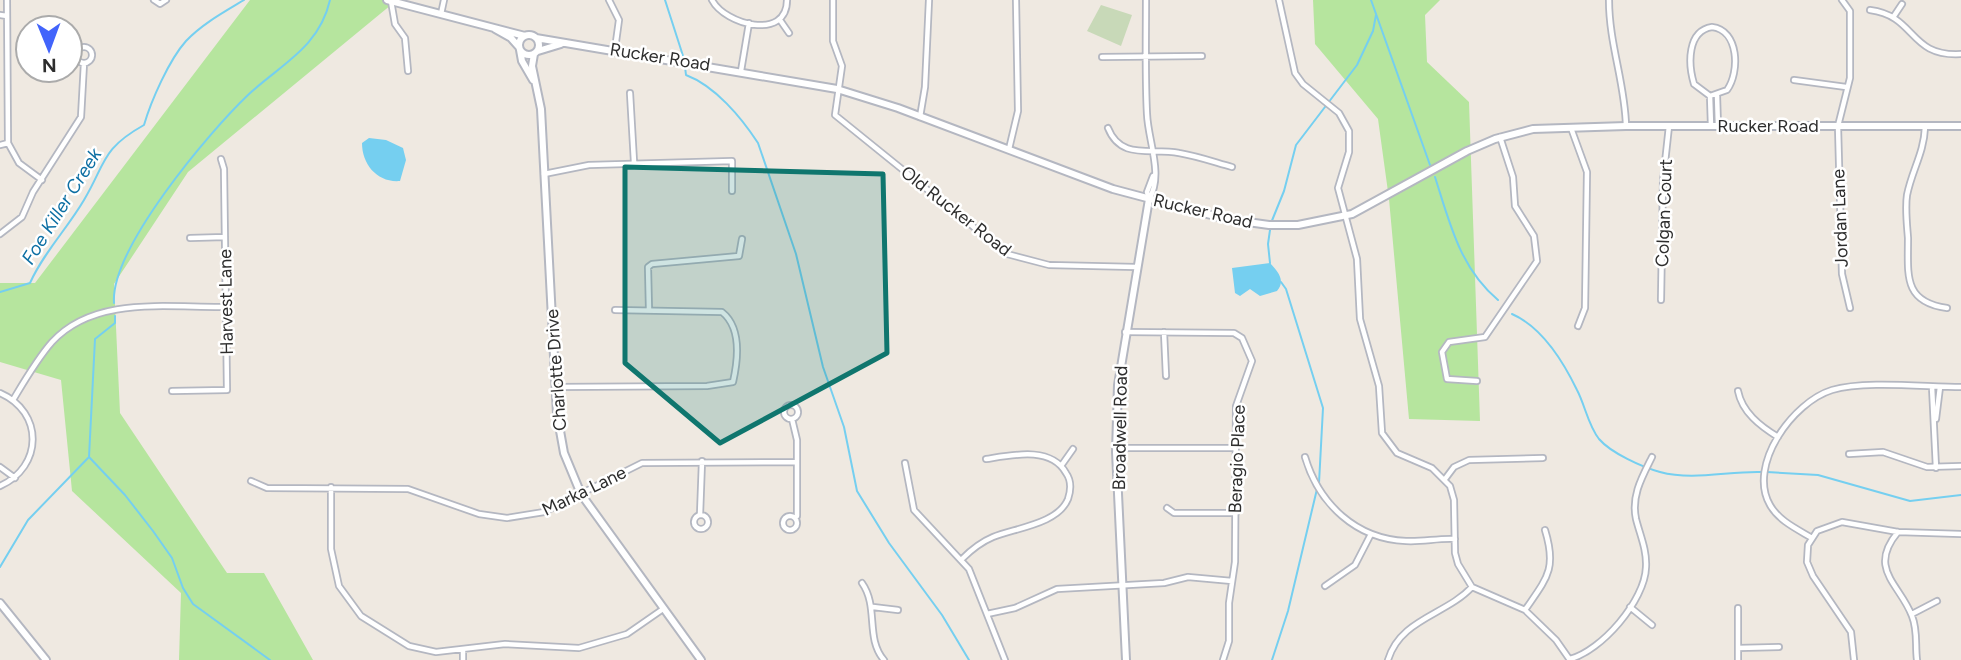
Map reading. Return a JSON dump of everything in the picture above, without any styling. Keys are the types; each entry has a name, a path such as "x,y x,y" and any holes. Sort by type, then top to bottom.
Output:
{"main road":[{"path":"389,1 490,26 525,36 536,38 539,47 535,53 527,55 514,40 490,26"},
{"path":"519,48 525,36"},
{"name":"Rucker Road","path":"536,38 615,49 837,89 1149,199 1257,224 1298,225 1345,217 1375,204 1467,151 1500,137 1532,130 1626,126 1961,127"},
{"name":"Rucker Road","path":"535,53 554,45 573,43"},
{"name":"Charlotte Drive","path":"519,48 522,61 535,81"},
{"name":"Charlotte Drive","path":"535,53 532,66 540,100 559,434 573,479 581,494 701,660"},
{"name":"Broadwell Road","path":"1126,660 1116,448 1118,385 1149,199"},
{"path":"0,603 46,660"}],"street":[{"path":"7,0 8,143 19,163 42,180"},
{"path":"154,0 160,4 166,0"},
{"path":"441,14 444,0"},
{"path":"609,0 619,20 615,49"},
{"path":"712,0 726,17 768,25 780,20 785,14 787,0"},
{"path":"833,0 834,41 842,66 837,89"},
{"path":"920,117 925,87 929,0"},
{"path":"1008,150 1018,111 1016,0"},
{"path":"1146,0 1147,117 1154,152 1153,175 1147,191 1149,199"},
{"path":"1279,0 1295,73 1303,84 1339,113 1349,131 1349,152 1338,181 1357,259 1360,318 1380,386 1382,433 1397,453 1433,468 1446,479 1454,500 1458,565 1472,587 1525,610 1556,640 1570,660 1598,647 1630,607 1642,586 1647,565 1635,499 1652,457"},
{"path":"1609,0 1610,34 1624,91 1626,126"},
{"name":"Jordan Lane","path":"1842,0 1850,10 1850,78 1838,126 1842,274 1850,308"},
{"path":"389,1 395,24 405,38 408,71"},
{"path":"1894,16 1902,4"},
{"path":"1870,10 1894,16 1923,47 1942,54 1961,54"},
{"path":"0,15 7,16"},
{"path":"780,20 789,33"},
{"path":"741,71 749,23"},
{"path":"1712,27 1724,30 1733,44 1732,83 1713,95 1694,84 1691,44 1700,31 1712,27"},
{"path":"1102,57 1202,56"},
{"path":"0,78 7,78"},
{"path":"1794,80 1846,87"},
{"path":"0,234 22,217 81,117 83,84"},
{"name":"Old Rucker Road","path":"837,89 835,116 1007,254 1049,265 1136,267"},
{"path":"630,93 634,162"},
{"path":"1713,95 1714,126"},
{"name":"Colgan Court","path":"1661,300 1663,181 1669,126"},
{"path":"1571,127 1587,172 1585,308 1578,326"},
{"path":"1925,127 1924,149 1907,197 1908,275 1913,291 1923,301 1947,308"},
{"path":"1108,128 1114,140 1125,148 1178,152 1232,167"},
{"path":"1477,381 1447,379 1442,352 1449,342 1485,337 1537,261 1534,236 1515,206 1513,177 1500,137"},
{"path":"0,145 8,143"},
{"name":"Harvest Lane","path":"173,391 227,390 224,169 221,159"},
{"path":"543,174 589,165 732,161 732,191"},
{"path":"190,238 225,237"},
{"path":"649,310 648,267 652,264 739,256 742,239"},
{"path":"13,400 50,344 89,316 116,309 226,307"},
{"path":"555,387 707,386 733,382 736,337 729,318 711,310 615,310"},
{"name":"Beragio Place","path":"1125,332 1234,333 1242,338 1252,361 1236,407 1236,513 1229,641 1223,660"},
{"path":"1164,332 1166,376"},
{"path":"1812,538 1777,515 1767,498 1766,470 1778,437 1801,408 1831,391 1850,387 1961,387"},
{"path":"1932,387 1936,420"},
{"path":"1936,468 1936,420 1940,387"},
{"path":"1738,391 1740,401 1751,416 1778,437"},
{"path":"0,393 13,400 26,413 33,448 29,463 15,478 0,486"},
{"path":"792,419 797,440 797,516"},
{"path":"1116,448 1236,448"},
{"path":"1061,466 1073,449"},
{"path":"1849,454 1883,452 1936,468 1961,466"},
{"path":"962,559 992,538 1048,518 1060,510 1070,492 1069,478 1061,466 1050,458 1037,454 986,459"},
{"path":"1305,457 1315,484 1331,507 1346,520 1371,534 1405,541 1455,539"},
{"path":"1446,479 1454,467 1469,460 1543,458"},
{"path":"701,515 702,461"},
{"name":"Marka Lane","path":"251,481 267,488 408,489 480,514 507,518 544,512 642,463 797,462"},
{"path":"905,463 914,510 962,559 976,581 1004,659"},
{"path":"0,467 15,478"},
{"path":"331,487 333,564 339,586 352,607 372,625 409,646 436,652 505,644 567,649 594,646 627,634 663,609"},
{"path":"1167,508 1174,513 1236,513"},
{"path":"1854,660 1851,632 1810,570 1807,553 1812,538 1823,527 1842,522 1898,533 1961,534"},
{"path":"1525,610 1550,568 1551,551 1545,530"},
{"path":"1898,533 1887,549 1886,569 1912,614 1917,660"},
{"path":"1325,586 1355,565 1371,534"},
{"path":"987,614 1015,608 1050,590 1164,583 1188,577 1232,581"},
{"path":"862,583 873,607 875,642 884,660"},
{"path":"1388,660 1404,633 1456,601 1472,587"},
{"path":"1912,614 1937,601"},
{"path":"873,607 898,610"},
{"path":"1630,607 1652,625"},
{"path":"1738,608 1738,660"},
{"path":"1738,648 1779,647"},
{"path":"463,650 463,660"}],"highlighted area":[{"path":"625,167 883,174 887,353 720,443 625,363"}],"green space":[{"path":"250,0 397,0 188,172 114,284 120,413 227,573 264,573 313,660 179,660 181,593 72,491 61,380 0,362 0,283 35,283"},
{"path":"1313,0 1440,0 1425,15 1427,62 1469,102 1480,421 1409,419 1389,199 1378,119 1315,44"},
{"path":"1101,5 1132,15 1121,46 1087,31"}],"water":[{"path":"369,138 386,140 403,148 406,160 400,181 378,176 368,165 362,143"},
{"path":"1270,263 1281,280 1277,291 1260,296 1250,289 1240,296 1235,293 1232,268"}],"waterway":[{"name":"Foe Killer Creek","path":"0,292 30,283 84,200 106,158 120,142 144,125 161,81 186,41 206,24 244,0"},
{"path":"114,303 117,280 128,253 165,192 231,112 308,43 325,17 330,0"},
{"path":"665,0 685,62"},
{"path":"1371,0 1430,165"},
{"path":"1270,263 1268,244 1271,223 1284,191 1296,145 1357,65 1373,31 1376,15"},
{"path":"685,67 686,75 717,94 758,143 796,254 823,367 844,427 857,491 889,543 942,615 969,660"},
{"path":"1435,177 1465,259 1474,274 1498,300"},
{"path":"1281,282 1286,289 1323,408 1319,483"},
{"path":"1512,314 1533,327 1550,346 1580,396 1595,433 1611,449 1645,467 1672,475 1761,472"},
{"path":"115,316 115,323 95,339 89,457 125,495 153,531 172,558 183,588 193,604 270,660"},
{"path":"0,567 28,520 88,458"},
{"path":"1767,472 1818,475 1910,501 1961,495"},
{"path":"1272,660 1288,611 1317,489"}]}
